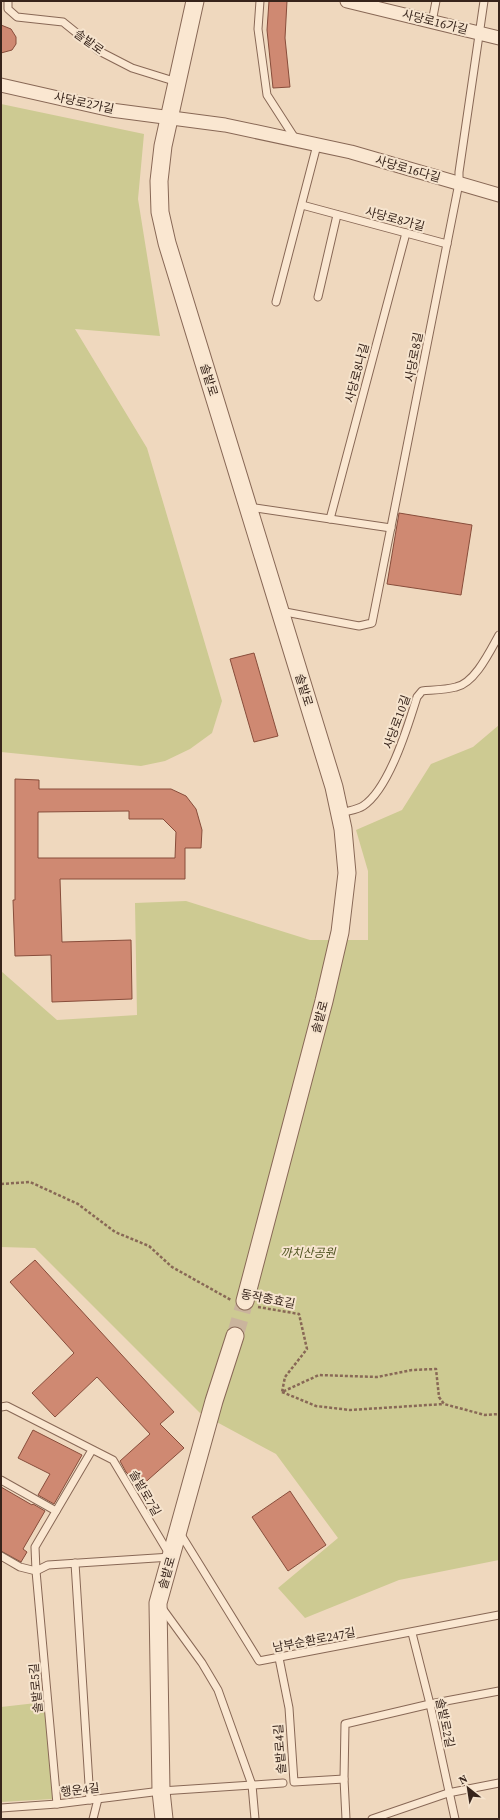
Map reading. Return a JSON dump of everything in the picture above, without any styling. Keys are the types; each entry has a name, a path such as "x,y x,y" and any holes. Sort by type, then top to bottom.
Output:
{"street":[{"name":"솔밭로","path":"195,1 163,146 159,181 160,212 167,243 334,787 348,873 340,932 324,1001 244,1303"},
{"name":"사당로16가길","path":"347,1 499,38"},
{"name":"사당로2가길","path":"1,84 110,110 169,119"},
{"name":"사당로16다길","path":"169,119 225,125 351,152 499,195"},
{"name":"솔밭로","path":"164,1819 161,1791 158,1602 214,1401 235,1336"}],"lane":[{"name":"솔밭로","path":"8,1 8,9 17,17 63,22 99,51 132,68 177,82"},
{"path":"260,1 258,29 267,95 296,140"},
{"path":"432,22 436,1"},
{"name":"사당로8길","path":"280,611 359,626 372,623 459,183 484,1"},
{"path":"276,302 317,145"},
{"name":"사당로8가길","path":"302,205 447,244"},
{"path":"318,297 337,215"},
{"name":"사당로8나길","path":"330,519 406,233"},
{"path":"248,507 391,528"},
{"name":"사당로10길","path":"339,814 363,806 376,793 401,748 417,697 422,691 457,687 466,683 485,659 499,635"},
{"name":"솔밭로7길","path":"1,1407 7,1406 113,1460 171,1557"},
{"path":"36,1571 35,1547 92,1450"},
{"path":"1,1480 56,1511"},
{"name":"남부순환로247길","path":"178,1531 259,1661 412,1633 499,1615"},
{"path":"1,1556 20,1566 36,1571 48,1565 75,1562 171,1557"},
{"path":"75,1562 94,1800 93,1819"},
{"name":"솔밭로5길","path":"36,1571 57,1804"},
{"path":"158,1602 202,1663 218,1690 252,1785 255,1819"},
{"name":"솔밭로2길","path":"412,1633 430,1704 448,1793 455,1819"},
{"name":"솔밭로4길","path":"279,1658 289,1708 294,1782 344,1779"},
{"path":"346,1819 344,1779 345,1724 430,1704 499,1691"},
{"name":"솔밭로4길","path":"161,1791 283,1783"},
{"path":"372,1819 448,1793 499,1783"},
{"name":"행운4길","path":"1,1808 57,1804 161,1791"}],"path":[{"name":"동작충효길","path":"1,1184 30,1182 78,1204 115,1232 149,1246 172,1267 244,1303 298,1314 307,1349 285,1377 282,1392"},
{"path":"282,1392 319,1376 377,1378 412,1370 436,1369 439,1397 444,1404"},
{"path":"282,1392 316,1406 350,1410 444,1404 485,1415 499,1414"}],"green space":[{"path":"1,104 144,134 138,199 160,336 75,329 147,448 222,701 212,733 190,749 165,761 141,766 1,752"},
{"name":"까치산공원","path":"499,725 499,1560 399,1580 305,1618 278,1588 338,1538 276,1454 200,1413 35,1248 1,1247 1,971 57,1020 137,1015 135,903 186,901 310,940 368,940 368,871 356,830 402,810 431,764 473,747"},
{"path":"45,1702 53,1799 1,1802 1,1707"}],"building":[{"path":"269,1 287,1 285,38 290,87 273,88 267,30"},
{"path":"1,25 11,29 16,37 16,44 12,50 1,53"},
{"path":"399,513 472,525 461,595 387,584"},
{"path":"254,653 278,736 254,742 230,659"},
{"path":"15,779 39,780 39,789 171,789 186,796 196,809 202,830 201,848 185,848 185,879 60,879 62,942 131,940 132,999 52,1002 51,955 15,956 13,900 15,900","holes":["129,811 129,819 163,819 176,832 175,858 38,858 38,812"]},
{"path":"35,1260 174,1412 160,1424 184,1448 140,1487 126,1472 120,1461 150,1434 97,1377 55,1417 32,1393 74,1353 10,1282"},
{"path":"33,1430 82,1455 54,1504 38,1495 50,1474 18,1458"},
{"path":"1,1487 45,1511 23,1549 27,1552 21,1562 1,1551"},
{"path":"290,1491 326,1545 288,1571 252,1517"}],"tunnel":[{"path":"235,1336 245,1301"}]}
